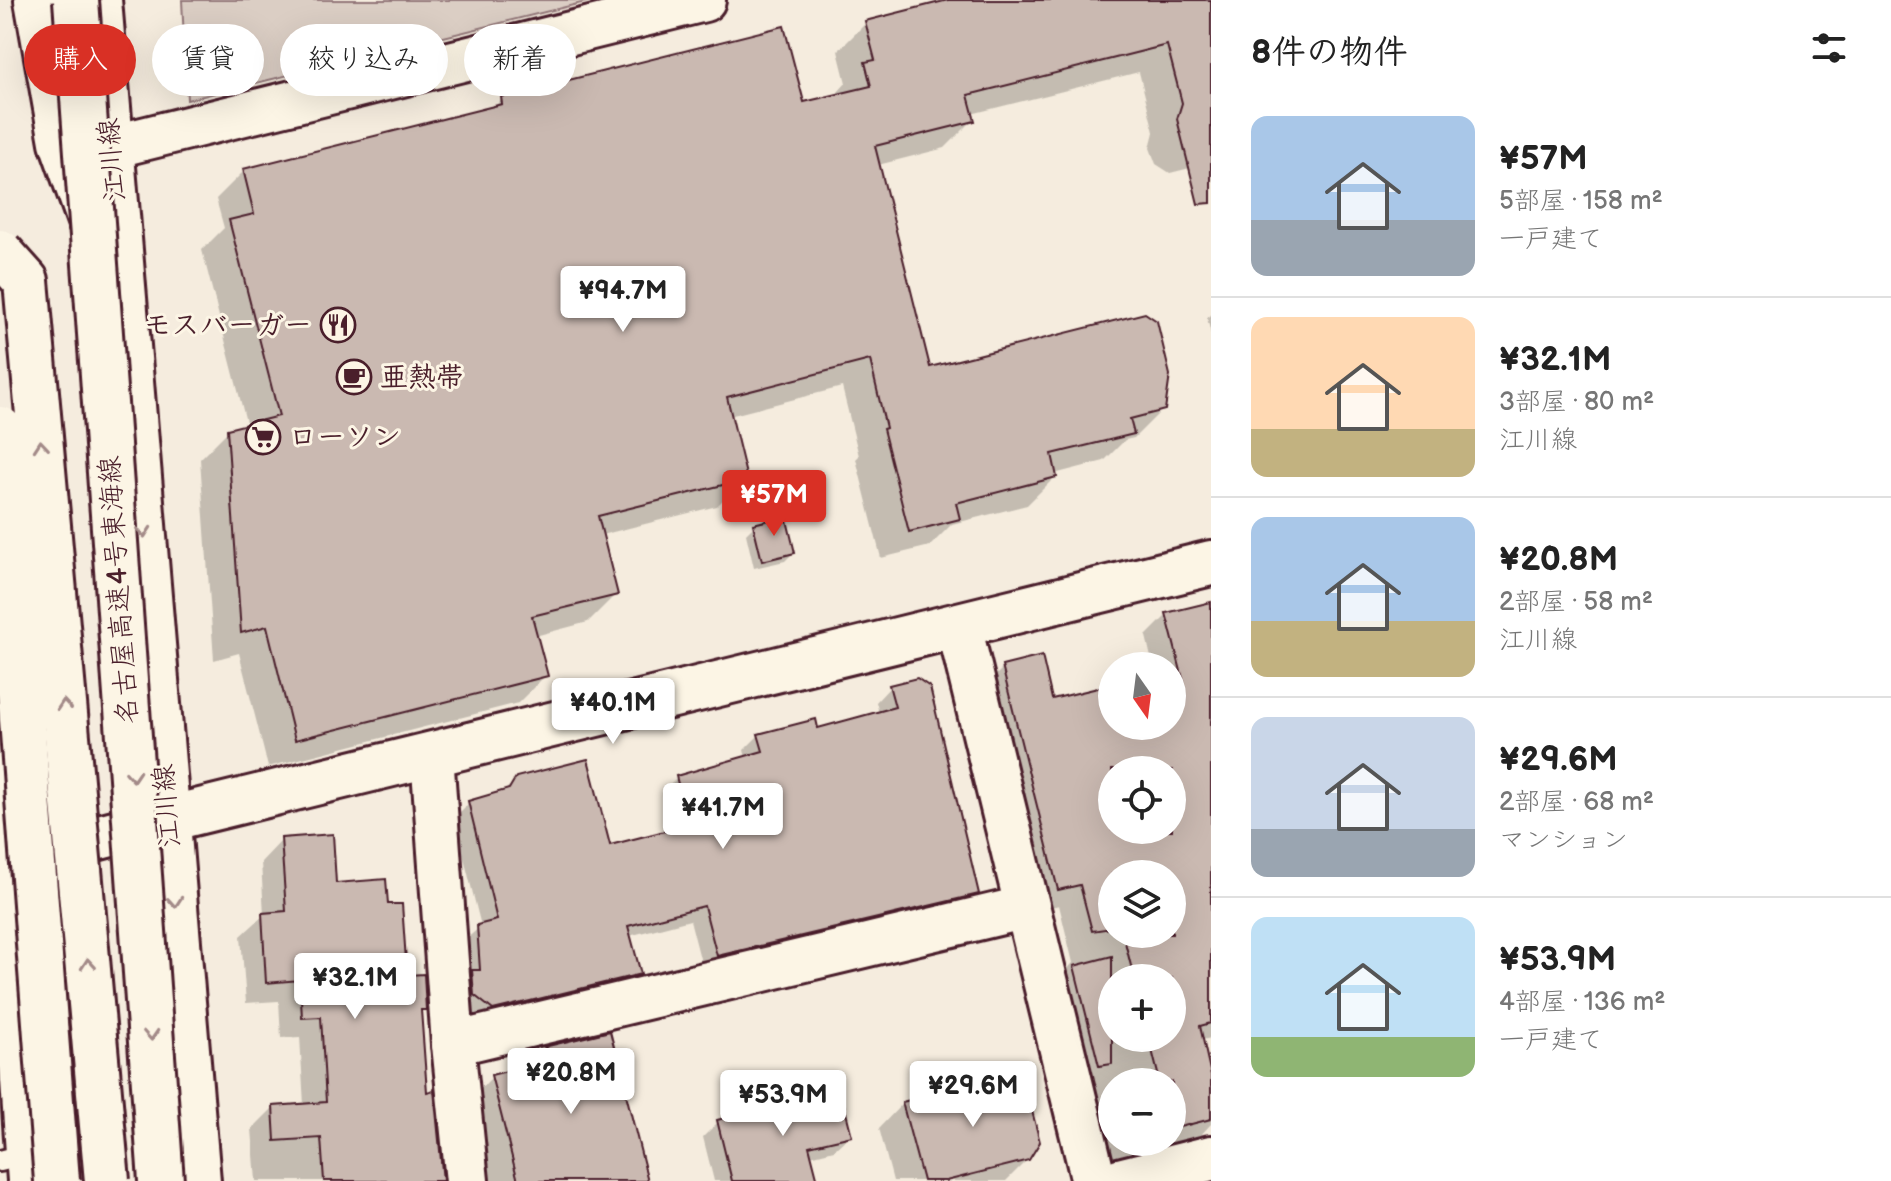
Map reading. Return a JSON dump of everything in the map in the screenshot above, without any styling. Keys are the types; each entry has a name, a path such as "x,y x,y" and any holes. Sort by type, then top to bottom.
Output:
{"main road":[{"path":"37,0 62,142 126,322"},
{"name":"名古屋高速4号東海線","path":"76,0 161,1181"},
{"name":"江川線","path":"99,0 198,1181"},
{"path":"0,252 26,281 107,1181"},
{"path":"0,429 29,1169"},
{"path":"4,862 1211,563"},
{"path":"959,626 1094,1181"},
{"path":"0,748 4,862 29,1169"},
{"path":"1119,1181 1211,1158"}],"street":[{"path":"111,147 704,0"},
{"path":"432,755 453,1044 467,1181"},
{"path":"453,1044 1027,907"}],"shaded area":[{"path":"182,0 594,0 496,24 464,24 464,32 448,36 448,24 280,24 280,77 264,81 264,24 183,24"}],"building":[{"path":"948,0 1211,0 1211,203 1198,204 1177,119 1182,103 1167,45 968,95 975,121 875,146 930,367 1145,313 1157,321 1170,375 1165,410 1130,419 1134,434 1052,454 1057,477 956,503 960,519 909,532 883,429 886,428 870,360 727,397 747,479 598,516 618,595 532,616 548,676 295,740 267,626 241,633 227,429 279,416 229,220 254,214 243,169 502,104 501,97 505,96 576,96 576,78 784,26 804,102 871,86 865,62 875,60 865,21"},
{"path":"786,516 795,553 762,561 753,524"},
{"path":"1211,602 1211,1023 1200,1026 1211,1075 1211,1119 1186,1125 1186,1068 1156,1068 1152,1052 1186,1052 1186,964 1130,964 1126,948 1186,948 1186,860 1098,860 1098,930 1092,931 1080,885 1058,890 1002,666 1042,656 1052,699 1098,688 1098,740 1186,740 1186,652 1176,652 1166,613"},
{"path":"917,678 930,687 979,894 717,956 704,906 628,926 641,974 493,1010 474,995 472,970 480,970 477,925 497,920 468,801 509,789 516,777 588,759 610,845 688,825 676,776 763,751 758,734 816,719 818,728 895,707 889,685"},
{"path":"333,834 336,883 386,879 388,904 402,904 407,975 424,974 426,1010 421,1010 427,1092 434,1090 443,1181 324,1181 321,1138 275,1141 273,1106 326,1102 321,1017 302,1018 300,980 266,983 262,913 286,911 281,838"},
{"path":"1112,956 1112,964 1098,964 1098,1052 1112,1052 1112,1064 1099,1066 1074,966"},
{"path":"610,1031 648,1181 518,1181 491,1075 559,1058 544,1047"},
{"path":"1022,1072 1040,1142 1029,1160 946,1181 923,1181 902,1102"},
{"path":"840,1089 852,1136 809,1146 818,1181 732,1181 717,1120"}],"place":[{"name":"モスバーガー","path":"338,325"},
{"name":"亜熱帯","path":"354,377"},
{"name":"ローソン","path":"263,437"}]}
